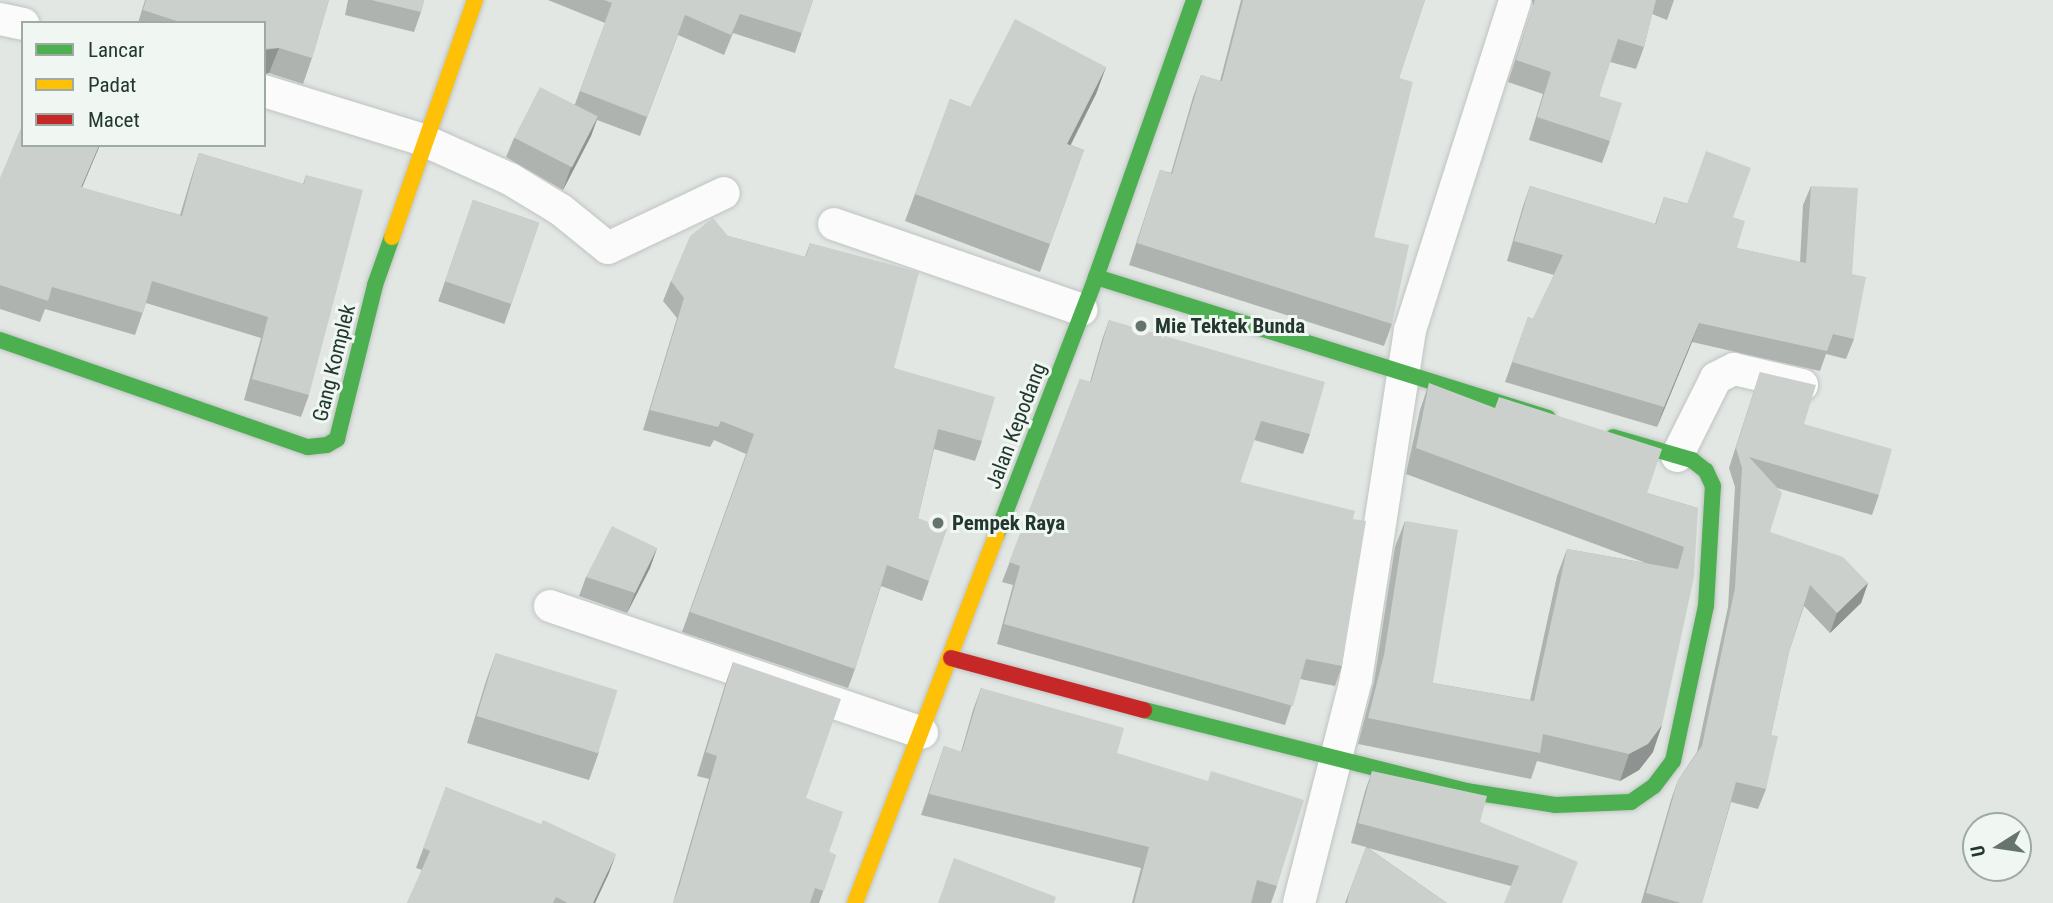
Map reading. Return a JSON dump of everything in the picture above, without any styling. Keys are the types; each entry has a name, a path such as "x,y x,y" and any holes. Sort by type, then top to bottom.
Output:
{"street":[{"name":"Gang Komplek","path":"0,340 308,447 327,445 337,439 375,285 423,140 475,0"},
{"name":"Jalan Kepodang","path":"855,903 1096,277 1194,0"},
{"path":"1299,903 1356,679 1410,330 1515,0"},
{"path":"0,19 21,24"},
{"path":"266,92 423,140 510,179 561,210 608,248 620,246 724,193"},
{"path":"834,224 1082,310"},
{"path":"1096,277 1560,422"},
{"path":"1677,456 1716,378 1734,369 1812,387"},
{"path":"951,658 1337,762 1466,791 1556,804 1631,802 1654,786 1673,761 1706,606 1713,486 1706,471 1692,460 1599,433"},
{"path":"550,606 922,733"}],"building":[{"path":"146,0 329,0 312,58 279,48 266,49 266,21 177,21 143,10"},
{"path":"371,0 424,0 421,12"},
{"path":"604,0 813,0 802,33 740,14 731,35 685,15 647,117 580,91 612,3"},
{"path":"1243,0 1425,0 1399,78 1413,82 1374,237 1409,245 1392,324 1137,243 1160,170 1172,174 1201,75 1222,81"},
{"path":"1535,0 1656,0 1644,47 1618,39 1599,96 1622,103 1610,141 1537,117 1551,72 1516,60"},
{"path":"1015,19 1106,67 1067,144 1084,150 1050,244 915,194 950,99 970,107"},
{"path":"540,87 598,117 572,167 514,138"},
{"path":"21,128 21,147 98,147 81,187 182,216 199,153 304,184 306,175 363,190 309,395 252,379 268,317 152,281 143,313 52,287 48,301 0,285 0,178"},
{"path":"1706,151 1751,168 1733,217 1745,221 1737,248 1806,263 1811,186 1858,188 1852,274 1866,277 1854,339 1833,334 1827,351 1699,323 1664,407 1512,362 1528,317 1533,319 1563,255 1514,241 1530,186 1656,224 1664,197 1687,204"},
{"path":"473,200 539,223 511,304 445,281"},
{"path":"713,218 728,236 806,257 810,243 919,272 894,368 995,397 982,441 938,429 918,518 947,529 929,581 887,565 855,669 690,612 754,434 721,421 718,427 650,410 684,298 671,281 690,236"},
{"path":"1109,320 1325,382 1310,434 1261,421 1240,482 1355,511 1353,519 1366,521 1342,666 1306,659 1293,706 1004,624 1020,566 1009,562 1080,379 1091,382"},
{"path":"1760,372 1816,385 1804,424 1892,449 1879,495 1749,457 1782,493 1770,532 1843,557 1868,583 1837,613 1810,585 1789,652 1771,735 1778,736 1766,789 1736,782 1702,903 1681,903 1646,893 1678,780 1702,746 1735,588 1742,468 1736,448"},
{"path":"1429,383 1495,408 1499,397 1662,449 1647,493 1698,508 1694,577 1662,725 1648,744 1629,754 1543,734 1540,753 1368,718 1384,655 1405,521 1458,530 1433,683 1534,701 1567,549 1678,569 1684,547 1416,448"},
{"path":"612,526 657,548 635,593 586,577"},
{"path":"496,653 617,690 598,753 477,716"},
{"path":"733,662 841,699 806,798 843,812 829,852 836,855 824,891 815,888 810,903 673,903 717,756 706,752"},
{"path":"981,688 1124,728 1117,753 1208,781 1211,771 1304,800 1277,886 1257,880 1251,903 1134,903 1149,847 929,794 944,746 962,752"},
{"path":"1372,771 1487,796 1480,822 1578,862 1562,903 1504,903 1519,866 1358,823"},
{"path":"446,787 541,824 543,820 616,854 593,903 568,903 556,897 553,903 407,903 430,851 423,848"},
{"path":"1366,847 1447,903 1347,903"},
{"path":"954,858 1056,897 1054,903 938,903"}],"traffic: fast":[{"path":"997,534 1096,277 1194,0"},
{"path":"0,340 308,447 327,445 337,439 375,285 392,237"},
{"path":"1096,277 1548,418"},
{"path":"1144,710 1466,791 1555,805 1631,802 1654,786 1673,761 1706,606 1713,486 1706,471 1692,460 1613,437"}],"traffic: slow":[{"path":"392,237 475,0"},
{"path":"855,903 997,534"}],"traffic: jam":[{"path":"951,658 1144,710"}],"place":[{"name":"Mie Tektek Bunda","path":"1141,326"},
{"name":"Pempek Raya","path":"938,523"}]}
